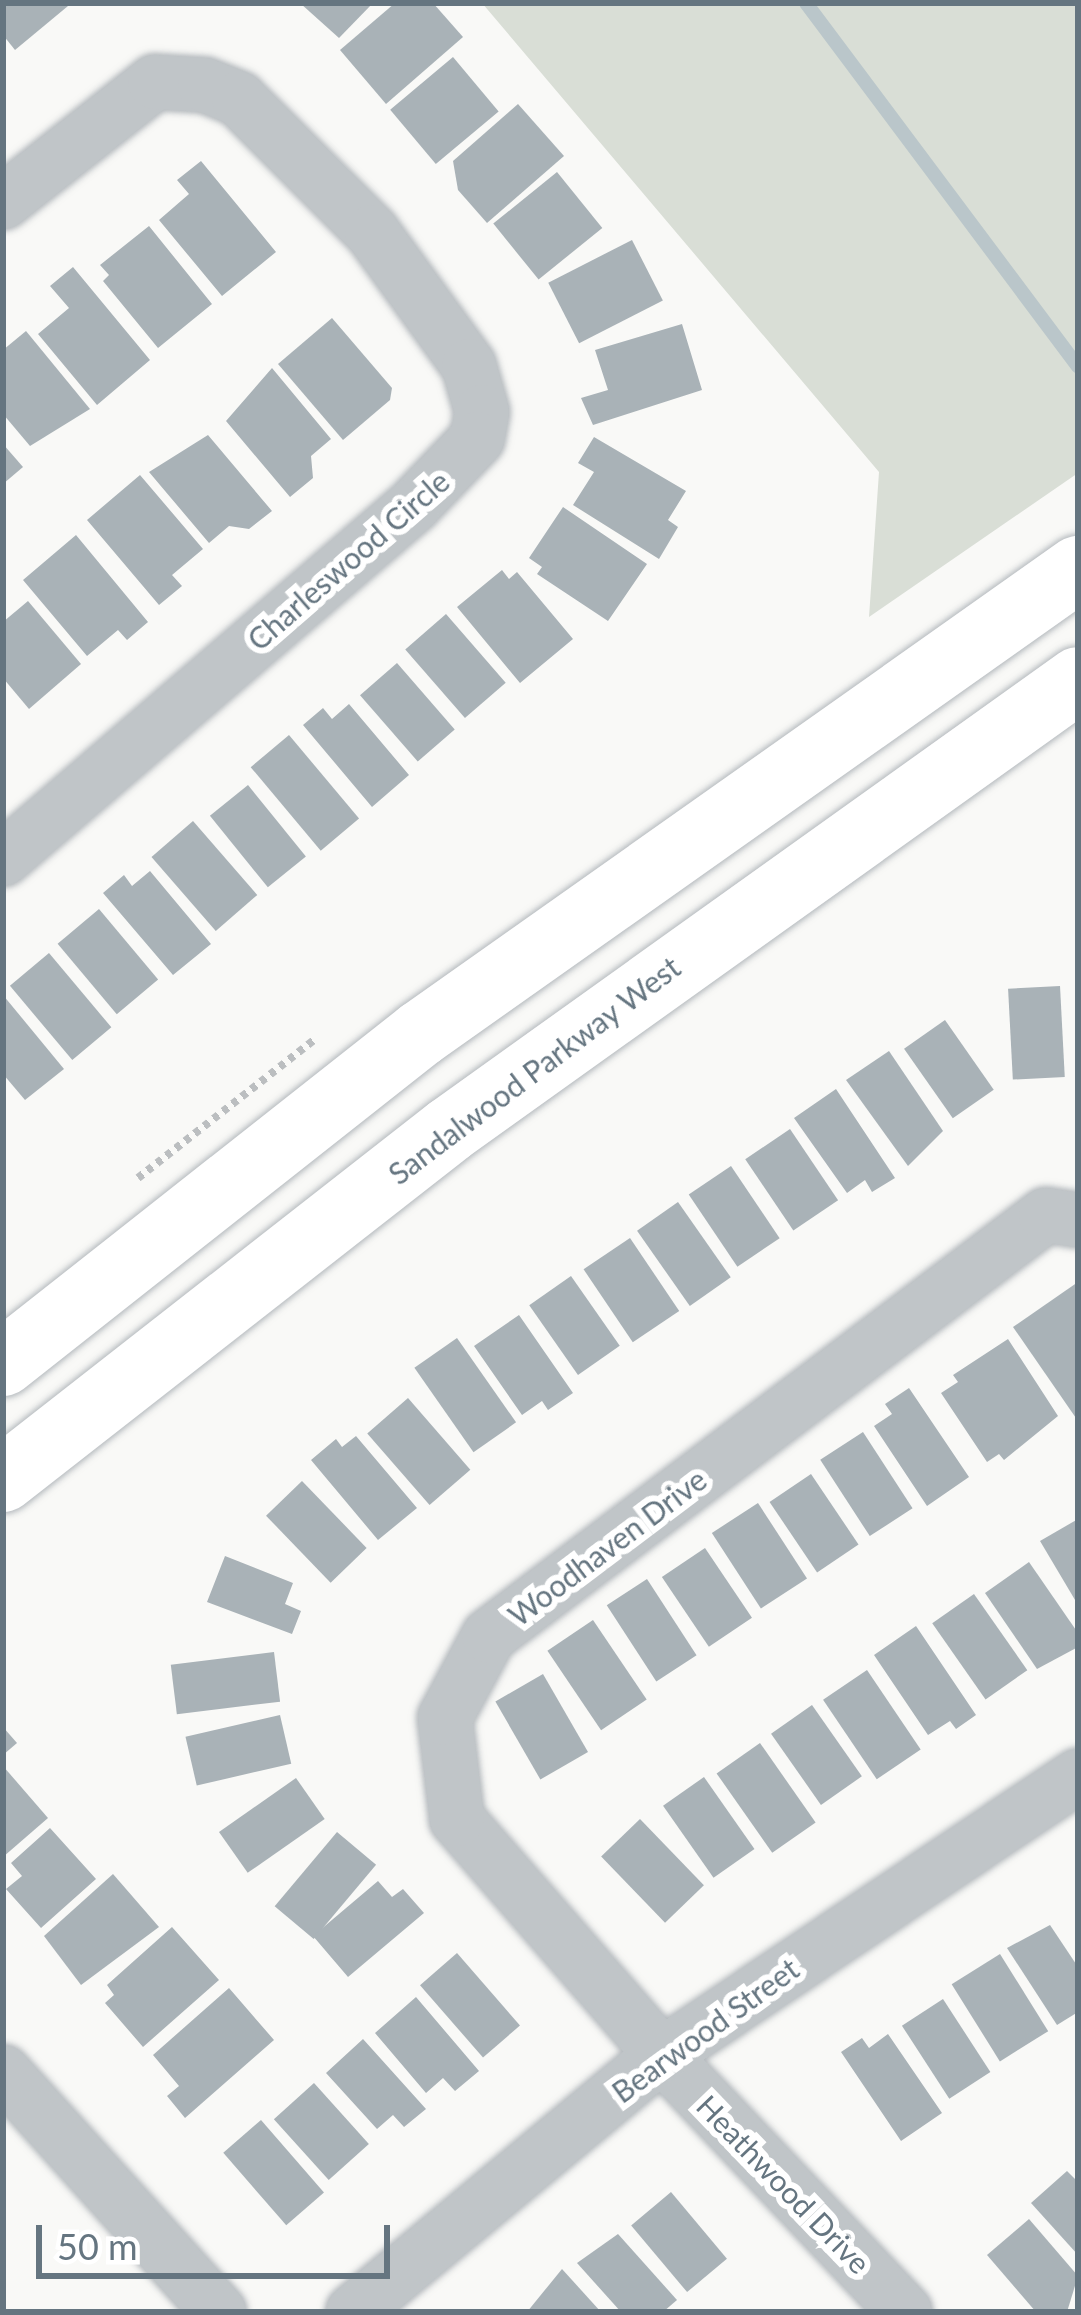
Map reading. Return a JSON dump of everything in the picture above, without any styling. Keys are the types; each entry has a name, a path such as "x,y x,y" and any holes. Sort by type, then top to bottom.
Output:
{"main road":[{"path":"3,1363 420,1034 1078,569"},
{"name":"Sandalwood Parkway West","path":"3,1479 448,1130 1078,680"}],"street":[{"name":"Charleswood Circle","path":"3,202 155,82 205,85 239,99 372,232 469,366 482,412 477,439 413,506 3,859"},
{"name":"Woodhaven Drive","path":"662,2055 457,1819 445,1718 489,1636 1046,1215 1078,1220"},
{"name":"Bearwood Street","path":"353,2312 662,2055 1078,1776"},
{"name":"Heathwood Drive","path":"662,2055 905,2312"},
{"path":"3,2072 219,2312"}],"shaded area":[{"path":"482,3 1078,3 1078,473 869,617 879,472"}],"building":[{"path":"3,3 68,6 15,50 3,35"},
{"path":"300,3 373,3 339,38"},
{"path":"395,3 433,3 463,37 386,104 340,50"},
{"path":"453,57 499,111 436,164 390,110"},
{"path":"518,104 564,156 487,223 458,190 453,161"},
{"path":"201,161 276,252 222,296 159,220 189,194 177,180"},
{"path":"557,172 602,228 539,280 493,224"},
{"path":"149,226 212,304 158,348 103,281 109,275 100,265"},
{"path":"632,240 663,301 579,343 548,283"},
{"path":"73,267 150,360 97,405 38,334 69,308 50,286"},
{"path":"332,318 392,388 390,400 343,440 278,364"},
{"path":"682,324 702,390 593,425 581,398 608,390 595,350"},
{"path":"26,331 90,409 30,446 3,414 3,350"},
{"path":"272,368 331,439 311,456 313,478 290,497 226,421"},
{"path":"208,435 272,511 249,529 229,526 209,543 149,472"},
{"path":"594,437 686,491 668,520 678,527 659,559 573,505 594,472 578,463"},
{"path":"3,444 23,467 3,484"},
{"path":"140,475 203,549 172,575 182,586 159,605 87,520"},
{"path":"563,507 647,564 608,621 537,574 542,567 529,558"},
{"path":"76,535 148,622 127,640 118,630 87,656 23,580"},
{"path":"502,570 509,579 517,572 573,639 520,683 457,607"},
{"path":"28,601 81,664 29,709 3,678 3,622"},
{"path":"446,614 506,683 465,718 405,649"},
{"path":"397,663 455,729 418,762 360,695"},
{"path":"349,704 409,775 372,807 303,725 323,708 332,719"},
{"path":"289,735 359,818 321,851 251,767"},
{"path":"248,785 306,856 268,887 210,816"},
{"path":"193,821 257,895 216,931 151,857"},
{"path":"150,871 211,944 173,975 103,893 124,875 132,886"},
{"path":"99,909 158,979 117,1014 58,944"},
{"path":"49,953 111,1027 72,1060 10,986"},
{"path":"1060,986 1065,1077 1013,1080 1008,989"},
{"path":"3,995 64,1069 25,1100 3,1074"},
{"path":"945,1020 994,1090 953,1118 904,1049"},
{"path":"889,1051 943,1131 908,1166 846,1080"},
{"path":"836,1089 895,1178 872,1192 865,1180 847,1193 794,1118"},
{"path":"790,1129 838,1200 793,1230 745,1159"},
{"path":"731,1166 780,1238 737,1267 689,1195"},
{"path":"678,1202 731,1277 690,1306 637,1231"},
{"path":"630,1238 679,1311 633,1342 584,1269"},
{"path":"571,1276 620,1346 578,1375 529,1305"},
{"path":"1078,1282 1078,1421 1013,1327"},
{"path":"519,1315 573,1393 548,1410 542,1401 522,1415 474,1346"},
{"path":"457,1338 516,1422 473,1452 414,1368"},
{"path":"1008,1339 1058,1416 1004,1460 999,1454 987,1462 941,1393 958,1382 953,1375"},
{"path":"909,1388 969,1477 927,1506 874,1426 892,1414 885,1404"},
{"path":"408,1398 470,1470 430,1505 367,1433"},
{"path":"863,1432 913,1508 870,1536 820,1460"},
{"path":"356,1436 417,1508 378,1540 311,1460 336,1439 342,1447"},
{"path":"811,1474 859,1544 817,1572 770,1502"},
{"path":"302,1481 367,1548 331,1583 266,1516"},
{"path":"758,1503 807,1578 761,1608 712,1533"},
{"path":"1078,1519 1078,1605 1040,1541"},
{"path":"705,1548 752,1618 709,1647 662,1577"},
{"path":"225,1556 293,1583 285,1604 301,1611 292,1634 207,1602"},
{"path":"1029,1562 1078,1633 1078,1647 1037,1669 985,1593"},
{"path":"647,1579 697,1655 656,1681 607,1605"},
{"path":"974,1594 1027,1670 986,1699 932,1623"},
{"path":"593,1620 647,1700 601,1730 547,1651"},
{"path":"916,1626 976,1715 956,1729 950,1721 928,1735 874,1655"},
{"path":"274,1652 280,1702 177,1714 171,1665"},
{"path":"867,1670 921,1750 877,1779 823,1700"},
{"path":"543,1674 588,1752 540,1779 495,1701"},
{"path":"812,1705 862,1776 821,1805 771,1734"},
{"path":"280,1715 291,1764 197,1786 185,1737"},
{"path":"3,1727 17,1743 3,1755"},
{"path":"760,1743 816,1822 772,1853 717,1773"},
{"path":"3,1766 48,1818 3,1857"},
{"path":"704,1777 754,1849 714,1878 663,1806"},
{"path":"296,1778 325,1819 248,1873 219,1832"},
{"path":"640,1819 704,1885 665,1923 601,1857"},
{"path":"50,1828 96,1879 41,1928 6,1889 22,1876 11,1863"},
{"path":"337,1832 376,1865 314,1939 275,1906"},
{"path":"113,1874 159,1927 81,1985 44,1936"},
{"path":"378,1881 392,1897 403,1889 424,1913 348,1977 313,1936"},
{"path":"1050,1925 1078,1967 1078,2012 1057,2025 1007,1948"},
{"path":"172,1927 219,1980 143,2047 105,2003 114,1995 107,1985"},
{"path":"457,1953 520,2025 483,2058 420,1985"},
{"path":"1000,1954 1048,2031 1000,2061 952,1984"},
{"path":"229,1988 274,2040 185,2118 167,2096 179,2086 153,2055"},
{"path":"416,1997 479,2071 455,2091 443,2078 426,2093 375,2033"},
{"path":"943,1999 990,2072 949,2099 902,2026"},
{"path":"888,2034 942,2113 901,2141 841,2052 862,2038 869,2048"},
{"path":"363,2039 426,2109 404,2127 393,2115 377,2129 326,2073"},
{"path":"314,2083 369,2144 329,2180 274,2119"},
{"path":"261,2120 324,2192 286,2225 223,2153"},
{"path":"1067,2171 1078,2182 1078,2255 1031,2203"},
{"path":"671,2192 727,2259 687,2292 631,2225"},
{"path":"1029,2219 1078,2276 1067,2312 1036,2312 987,2255"},
{"path":"618,2234 677,2300 663,2312 621,2312 577,2263"},
{"path":"562,2269 601,2312 527,2312"}],"waterway":[{"path":"806,3 1078,367"}]}
